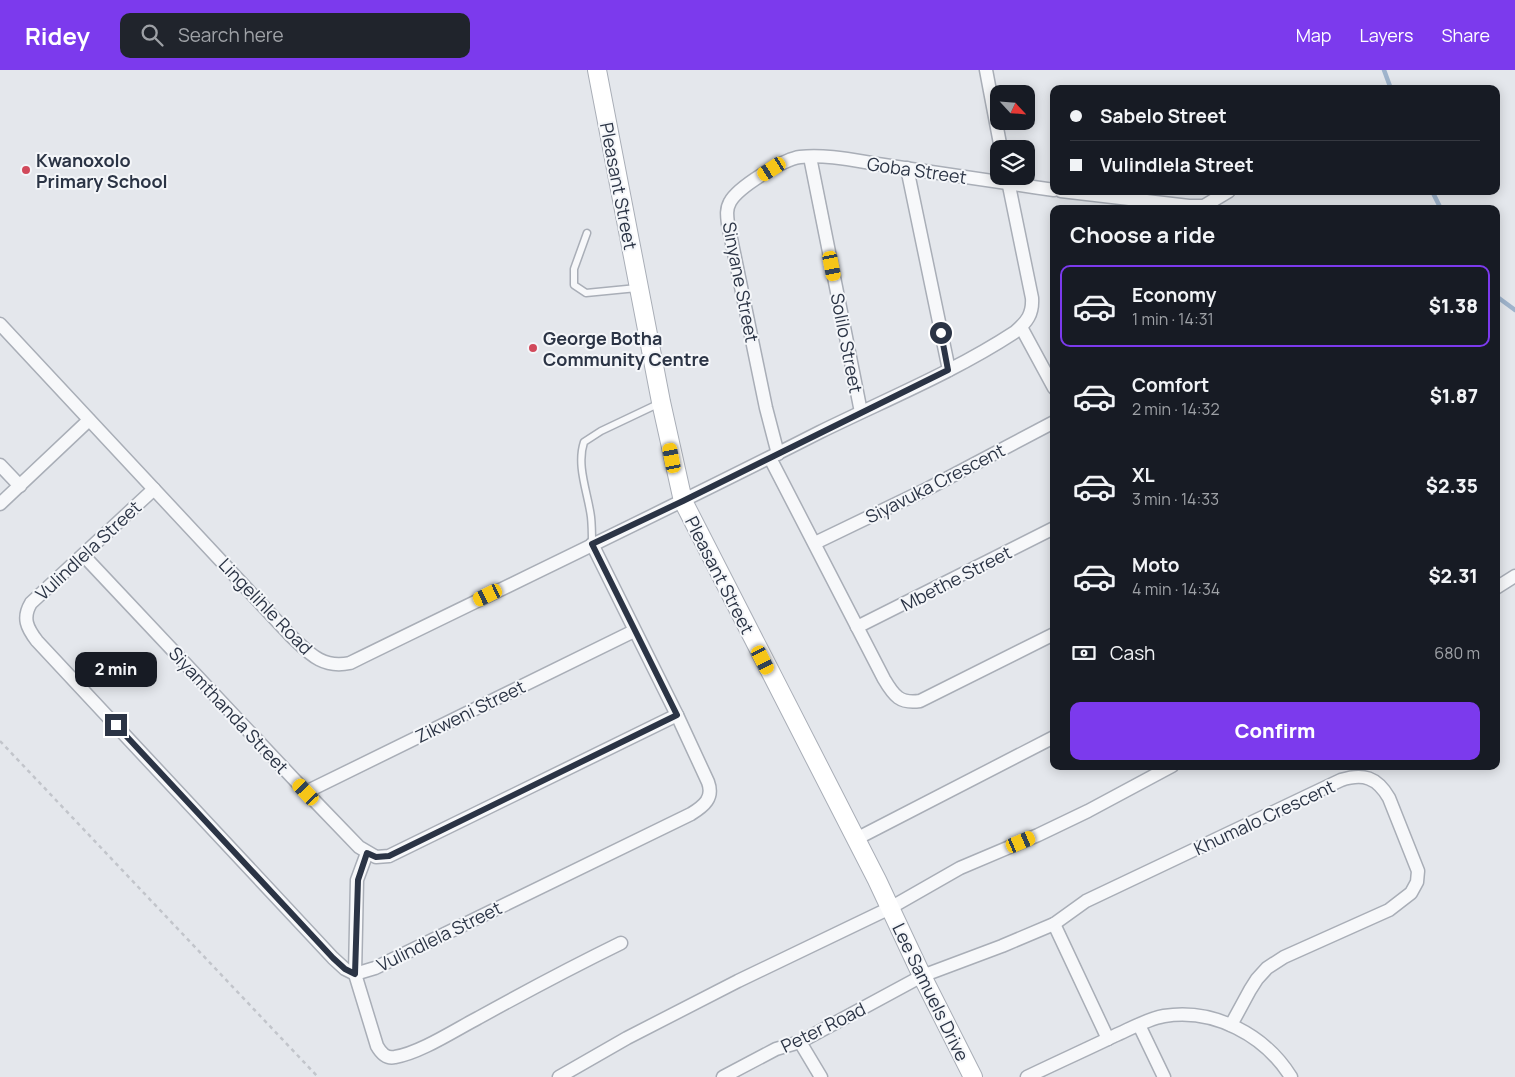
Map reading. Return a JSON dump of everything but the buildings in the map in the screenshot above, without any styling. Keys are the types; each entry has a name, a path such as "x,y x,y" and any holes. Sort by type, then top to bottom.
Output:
{"street":[{"name":"Pleasant Street","path":"597,70 661,402 683,501 890,908"},
{"path":"986,70 999,140"},
{"name":"Goba Street","path":"810,157 990,178"},
{"name":"Solilo Street","path":"810,157 861,412"},
{"name":"Sinyane Street","path":"774,456 770,424 739,280 727,210 729,203 738,193 783,162 796,158 810,157"},
{"path":"907,168 948,370"},
{"path":"1009,185 1032,298 1031,314 1022,327 1050,380"},
{"name":"Goba Street","path":"1031,185 1050,189"},
{"path":"1078,195 1112,203 1168,205"},
{"path":"1201,205 1211,203 1224,195"},
{"name":"Lingelihle Road","path":"0,324 290,635 312,655 330,664 340,665 350,663 948,370 1002,341 1022,327"},
{"path":"0,504 89,420"},
{"name":"Siyavuka Crescent","path":"815,543 929,488 1050,424"},
{"path":"774,456 857,627 892,693 902,701 920,701 1050,636"},
{"path":"0,465 20,486"},
{"name":"Vulindlela Street","path":"154,489 84,556 31,603 25,620 31,633 333,958 345,969 355,974 364,973 375,968 700,808 709,796 711,790 677,715 592,544"},
{"name":"Mbethe Street","path":"857,627 1050,530"},
{"name":"Siyamthanda Street","path":"84,556 306,792 367,853"},
{"path":"1500,585 1515,576"},
{"name":"Zikweni Street","path":"306,792 634,631"},
{"path":"621,944 569,968 433,1042 408,1054 394,1058 388,1057 382,1054 377,1046 355,974 358,880 367,853 376,857 389,856 677,715"},
{"path":"856,839 1050,739"},
{"path":"559,1077 627,1038 738,981 890,908 960,868 1038,835 1164,770"},
{"name":"Khumalo Crescent","path":"922,976 1054,924 1086,901 1341,780 1360,776 1377,782 1384,788 1389,798 1418,871 1417,882 1411,893 1389,910 1276,961 1257,979 1240,1006 1231,1025"},
{"name":"Lee Samuels Drive","path":"890,908 973,1077"},
{"path":"1054,924 1108,1039"},
{"name":"Peter Road","path":"723,1077 776,1049 800,1042 922,976"},
{"path":"1027,1077 1139,1025 1162,1017 1182,1015 1215,1019 1231,1025 1263,1043 1277,1056 1291,1077"},
{"path":"1139,1025 1164,1077"},
{"path":"800,1042 820,1077"}],"lane":[{"path":"587,233 574,269 574,285 586,293 639,288"},
{"path":"592,544 591,516 583,474 582,455 584,442 601,431 661,402"}],"path":[{"path":"0,741 318,1077"}],"waterway":[{"path":"1384,70 1390,85"},
{"path":"1434,195 1439,205"},
{"path":"1500,299 1515,310"}],"place":[{"name":"Kwanoxolo Primary School","path":"26,170"},
{"name":"George Botha Community Centre","path":"533,348"}],"route":[{"path":"116,725 333,958 345,969 355,974 357,889 360,869 367,853 382,858 389,856 677,715 592,544 948,370 941,333"}]}
